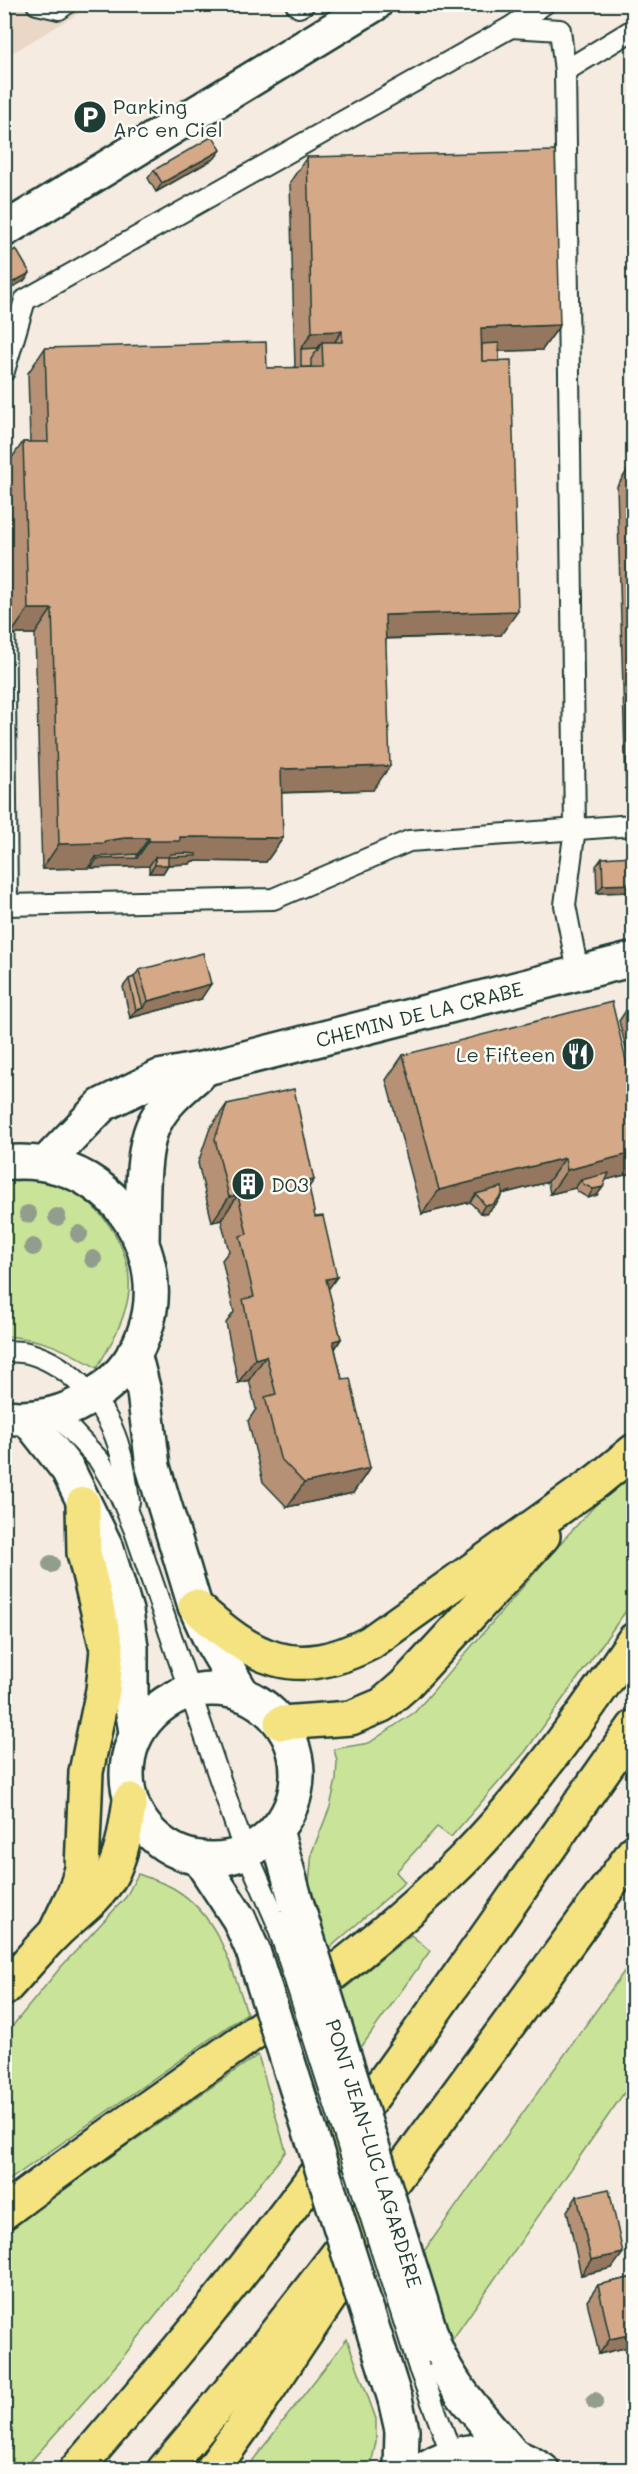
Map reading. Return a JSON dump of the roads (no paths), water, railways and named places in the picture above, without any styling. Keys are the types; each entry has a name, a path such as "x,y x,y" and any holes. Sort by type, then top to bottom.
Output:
{"highway":[{"path":"195,1606 222,1630 256,1652 296,1662 316,1663 332,1659 370,1643 597,1481 633,1451"},
{"path":"281,1723 351,1718 382,1705 405,1685 528,1551 597,1481"},
{"path":"55,1933 75,1891 82,1869 86,1772 103,1690 106,1649 84,1553 83,1504"},
{"path":"4,2212 292,2005 363,1950 416,1904 462,1861 521,1794 571,1732 633,1640"},
{"path":"76,2469 145,2390 268,2236 381,2085 633,1727"},
{"path":"4,1989 109,1879 124,1836 130,1800"},
{"path":"164,2469 235,2386 290,2316 483,2058 633,1852"},
{"path":"212,2469 329,2299 483,2058"}],"street":[{"path":"4,230 375,4"},
{"name":"CHEMIN DE LA CRABE","path":"46,1163 102,1105 159,1077 206,1068 633,958"},
{"name":"CHEMIN DE LA CRABE","path":"142,1242 143,1185 147,1150 154,1122 175,1095 206,1068"},
{"path":"4,1163 22,1161 46,1163 87,1178 105,1190 133,1223 142,1242 150,1270 151,1298 146,1326 134,1353 109,1384 94,1396 75,1406 29,1416 68,1470 107,1549 126,1611 131,1647 131,1702 136,1732"},
{"path":"134,1353 144,1392 153,1467 195,1606 211,1641 242,1693"},
{"path":"216,1688 242,1693 257,1701 281,1723 294,1749 298,1777 291,1805 276,1830 263,1842 248,1852 224,1859 199,1858 176,1852 156,1839 141,1822 130,1800 126,1775 129,1750 136,1732 161,1704 189,1691 216,1688"},
{"name":"PONT JEAN-LUC LAGARDÈRE","path":"276,1830 286,1912 427,2358 445,2372 467,2403 513,2455"},
{"path":"199,1858 239,1919 253,1951 395,2399 402,2430 401,2469"},
{"path":"423,2469 452,2455 472,2451 493,2451 513,2455 542,2469"}],"lane":[{"path":"38,4 59,9 66,4"},
{"path":"296,4 299,7 304,4"},
{"path":"4,371 25,300 511,27 544,4"},
{"path":"511,27 560,30 565,71 575,828 565,905 578,972"},
{"path":"565,71 633,29"},
{"path":"4,584 7,905 273,899 409,841 633,825"},
{"path":"4,1351 27,1353 56,1365 94,1396 120,1450 135,1531"},
{"path":"29,1416 99,1460 120,1495 135,1531 239,1835 286,1912"},
{"path":"427,2358 452,2455"}],"place":[{"name":"Parking Arc en Ciel","path":"90,117"},
{"name":"Le Fifteen","path":"578,1054"},
{"name":"D03","path":"248,1184"}]}
